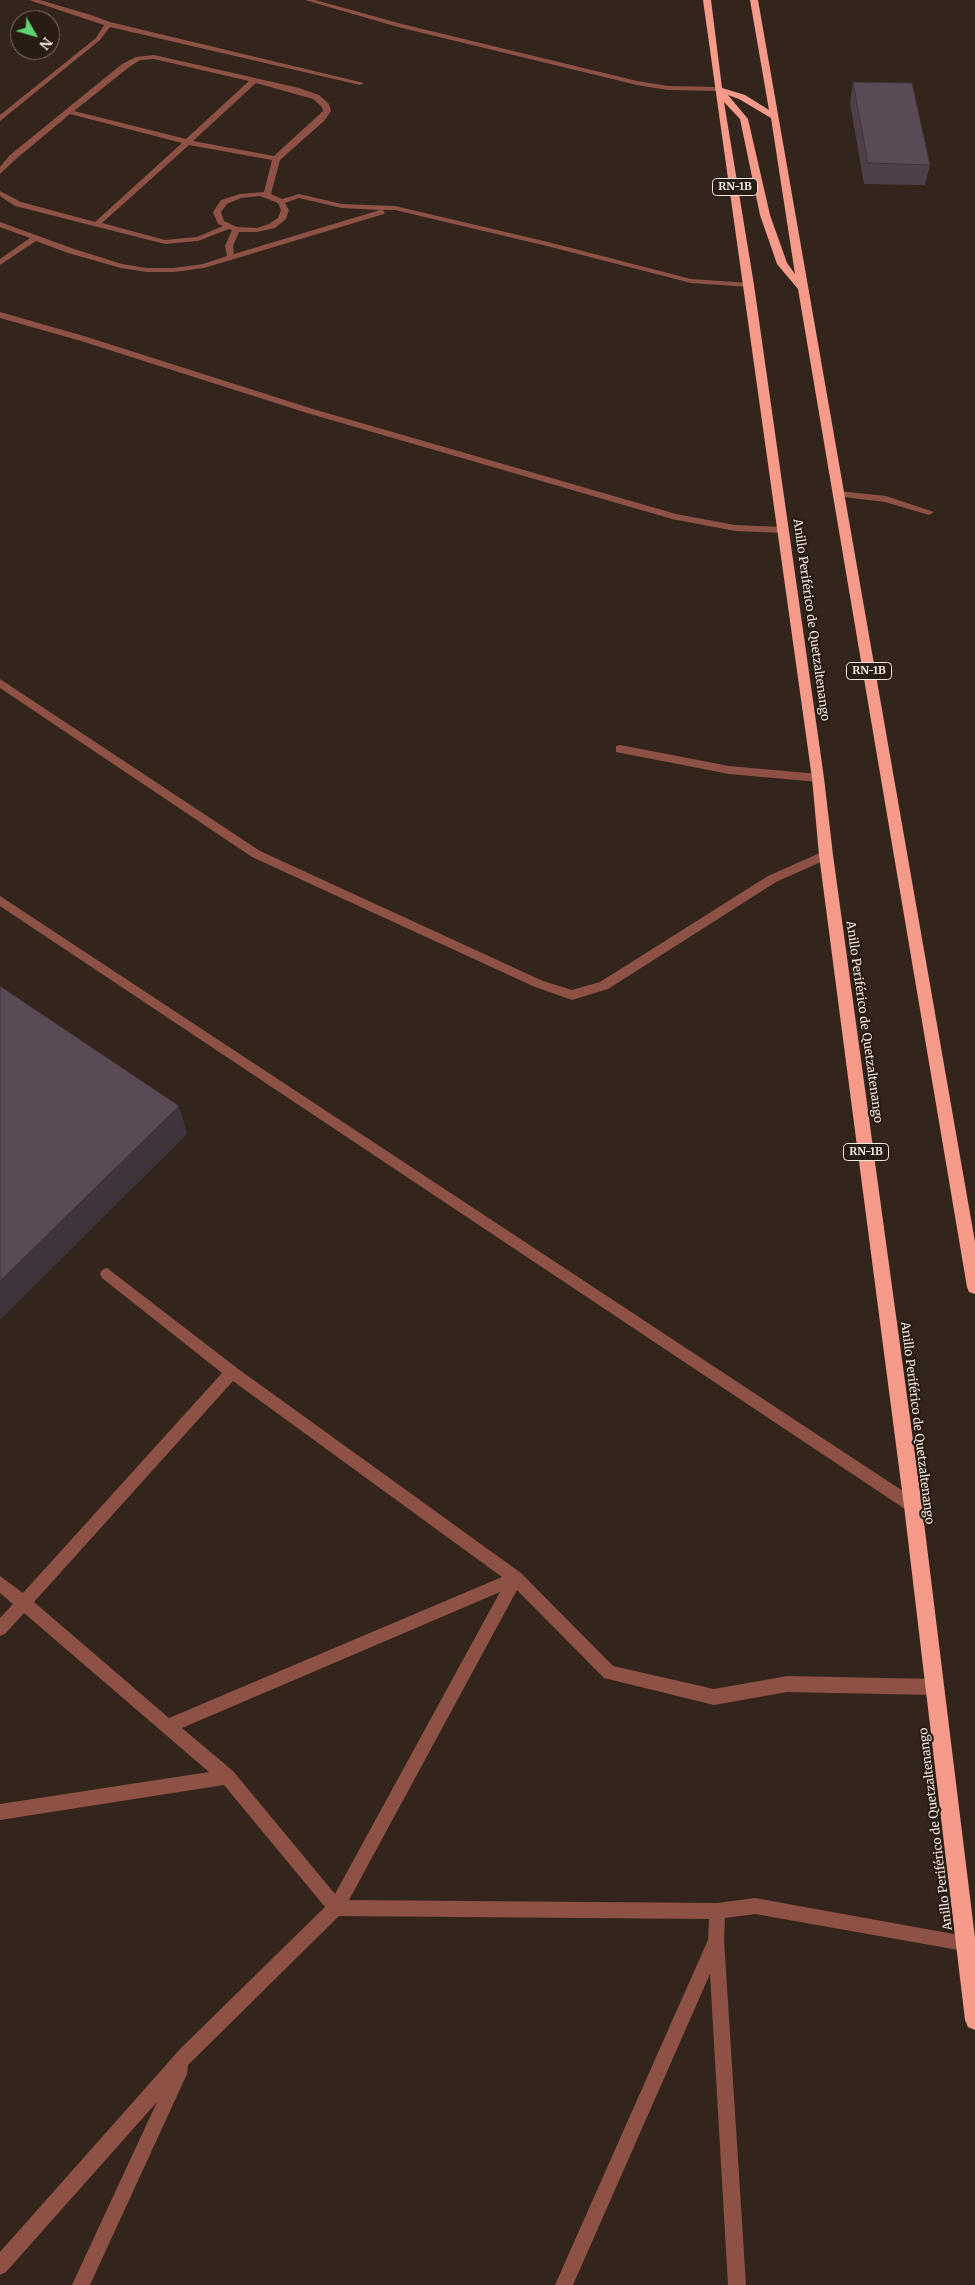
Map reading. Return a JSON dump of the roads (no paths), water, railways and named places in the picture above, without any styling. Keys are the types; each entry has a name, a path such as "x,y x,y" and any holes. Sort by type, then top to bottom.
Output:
{"highway":[{"name":"Anillo Periférico de Quetzaltenango","path":"708,0 718,89 749,285 818,778 826,855 913,1506 964,1943 975,2020"},
{"name":"RN-1B","path":"754,0 975,1287"},
{"path":"718,89 742,97 775,118"},
{"path":"718,89 744,119 765,215 782,264 803,289"}],"street":[{"path":"32,0 89,16 108,24 360,83"},
{"path":"308,0 400,26 637,83 668,88 718,89"},
{"path":"0,119 98,39 104,33 108,24"},
{"path":"0,172 13,157 125,66 142,57 174,60 306,93 326,106 327,111 321,119 276,159 267,195"},
{"path":"96,225 255,80"},
{"path":"69,112 187,142 276,159"},
{"path":"0,193 18,204 152,240 181,242 198,239 227,227"},
{"path":"267,195 281,202 285,210 282,219 272,226 257,230 227,227 221,222 217,212 224,202 240,196 267,195"},
{"path":"281,202 299,196 342,206 395,208 548,244 691,281 749,285"},
{"path":"0,224 35,238 121,266 147,270 204,266 395,208"},
{"path":"231,258 229,246 236,229"},
{"path":"0,263 35,238"},
{"path":"0,315 310,411 675,517 735,528 783,530"},
{"path":"839,494 886,499 928,512"},
{"path":"0,683 256,854 540,984 572,995 604,986 772,879 826,855"},
{"path":"620,749 729,770 818,778"},
{"path":"0,900 913,1506"},
{"path":"107,1274 232,1372 516,1578 609,1673 714,1697 787,1684 934,1687"},
{"path":"0,1629 232,1372"},
{"path":"168,1726 516,1578"},
{"path":"0,2266 187,2054 336,1908 516,1578"},
{"path":"0,1583 226,1777 336,1908 717,1911 755,1906 964,1943"},
{"path":"0,1812 226,1777"},
{"path":"717,1911 716,1940 737,2285"},
{"path":"564,2285 716,1940"},
{"path":"81,2285 187,2054"}]}
